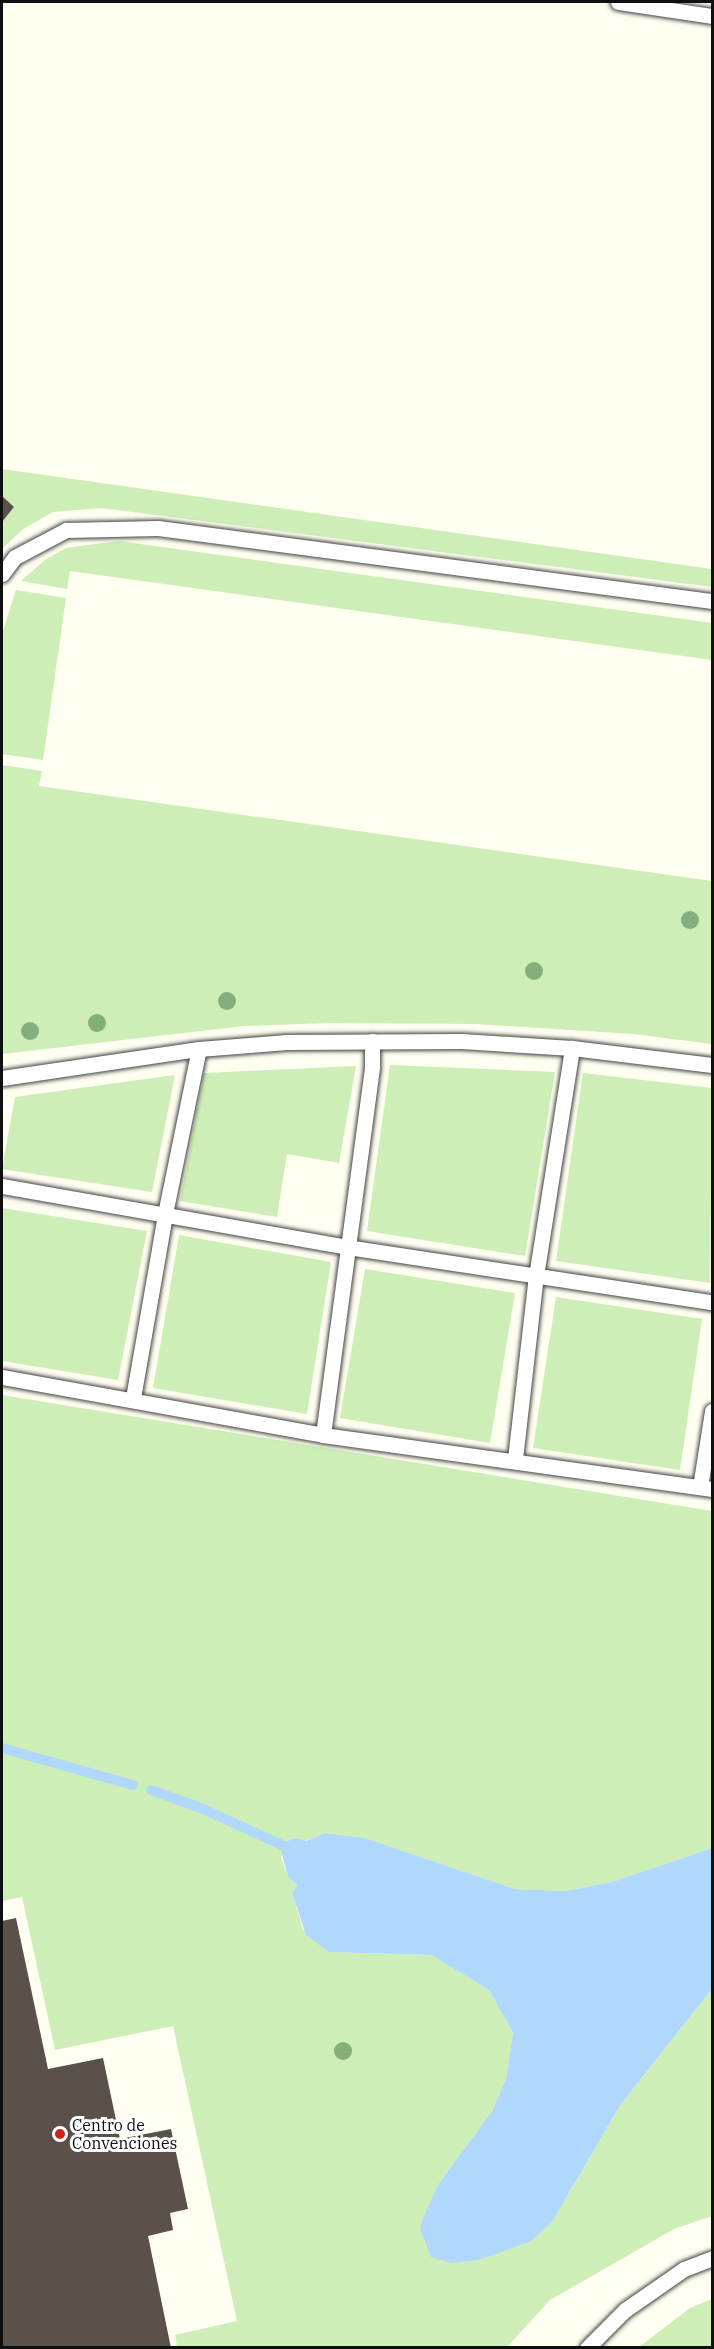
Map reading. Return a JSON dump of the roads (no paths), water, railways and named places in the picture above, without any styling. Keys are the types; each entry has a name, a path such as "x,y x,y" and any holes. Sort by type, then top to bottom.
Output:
{"lane":[{"path":"618,2 712,16"},
{"path":"2,574 15,556 66,530 158,528 712,601"},
{"path":"323,1435 372,1066 372,1041"},
{"path":"2,1078 199,1050 372,1041 460,1041 572,1048 712,1065"},
{"path":"515,1459 536,1276 572,1048"},
{"path":"133,1398 165,1214 199,1050"},
{"path":"2,1186 347,1246 712,1302"},
{"path":"2,1377 133,1398 323,1435 515,1459 706,1488 712,1411"},
{"path":"587,2348 625,2310 684,2269 712,2258"}],"water":[{"path":"325,1833 365,1838 515,1889 565,1891 612,1882 712,1848 712,1989 621,2104 552,2222 530,2242 478,2260 452,2263 431,2257 420,2229 423,2218 439,2183 492,2111 506,2079 513,2033 489,1990 431,1955 329,1952 306,1935 292,1893 297,1885 288,1877 281,1850 287,1841 297,1838 306,1841"}],"waterway":[{"path":"2,1748 133,1785"},
{"path":"151,1790 201,1808 284,1846"}],"place":[{"name":"Centro de Convenciones","path":"60,2134"}]}
